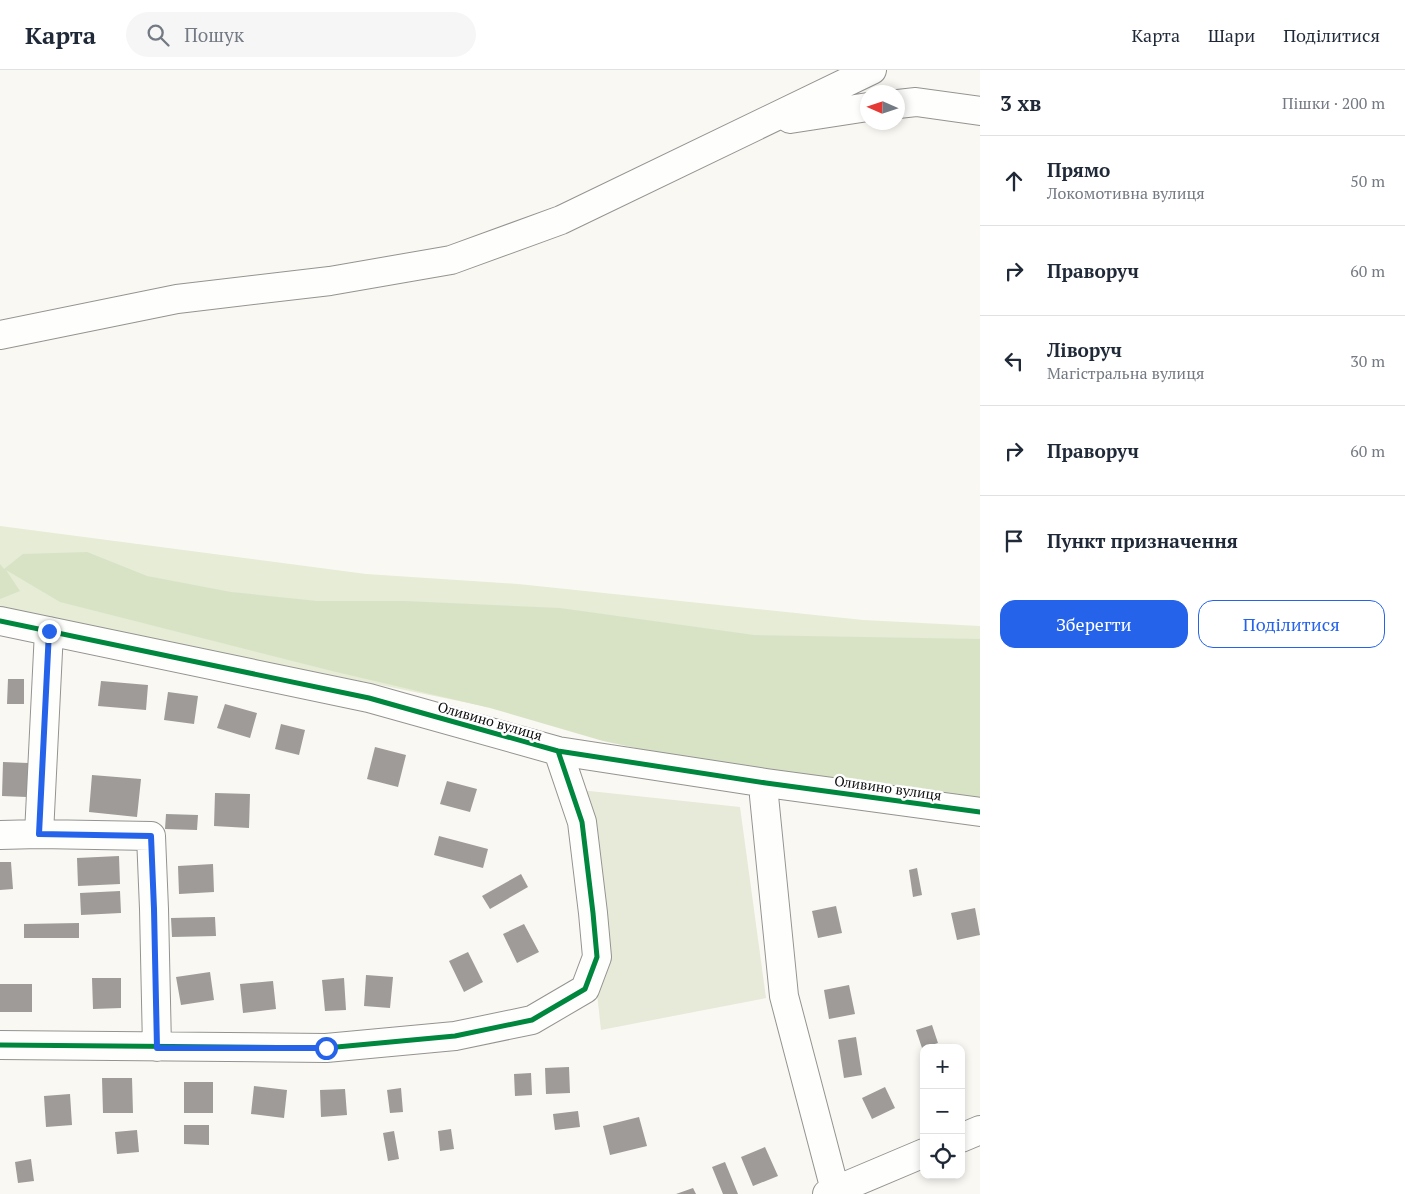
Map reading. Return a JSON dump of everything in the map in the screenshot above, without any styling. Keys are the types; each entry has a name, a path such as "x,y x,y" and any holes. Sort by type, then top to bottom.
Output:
{"street":[{"path":"0,335 178,299 330,281 451,260 561,220 872,70"},
{"path":"905,103 916,102 980,111"},
{"path":"763,123 860,108"},
{"name":"Оливино вулиця","path":"0,622 369,698 558,751 766,783 980,812"},
{"path":"39,834 49,631"},
{"path":"0,1046 326,1048 455,1036 532,1020 585,989 596,957 582,822 558,751"},
{"path":"766,783 764,796 784,996 831,1192 920,1155"},
{"path":"0,835 151,836 157,1048"},
{"path":"965,1136 980,1130"}],"green space":[{"path":"0,526 366,574 518,584 863,620 980,626 980,800 814,778 469,703 0,608"},
{"path":"87,552 147,576 231,592 317,601 404,601 560,608 754,635 980,639 980,802 687,759 603,741 490,708 332,671 60,602 6,570 20,591 0,599 0,564 4,569 23,554"},
{"path":"580,790 740,807 766,998 601,1030 586,893"}],"building":[{"path":"8,679 24,679 24,704 7,704"},
{"path":"101,681 148,685 146,710 98,706"},
{"path":"168,692 198,696 194,724 164,720"},
{"path":"225,704 257,713 250,738 217,728"},
{"path":"281,724 305,730 299,755 275,749"},
{"path":"375,747 406,755 398,787 367,779"},
{"path":"3,762 28,763 27,797 2,796"},
{"path":"92,775 141,779 137,817 89,812"},
{"path":"447,781 477,789 470,812 440,804"},
{"path":"215,793 250,794 249,828 214,826"},
{"path":"166,814 198,815 197,830 165,829"},
{"path":"439,836 488,849 483,868 434,855"},
{"path":"119,856 120,884 78,886 77,858"},
{"path":"0,862 11,862 13,889 0,890"},
{"path":"213,864 214,892 179,894 178,866"},
{"path":"917,868 922,895 913,897 909,870"},
{"path":"521,874 528,887 490,909 482,896"},
{"path":"120,891 121,913 81,915 80,893"},
{"path":"836,906 842,933 818,938 812,911"},
{"path":"975,908 980,935 957,940 951,913"},
{"path":"215,917 216,936 172,937 171,918"},
{"path":"79,923 79,938 24,938 24,924"},
{"path":"524,924 539,952 517,963 503,934"},
{"path":"468,952 483,982 464,992 449,961"},
{"path":"210,972 214,1000 181,1005 176,977"},
{"path":"366,975 393,977 390,1008 364,1006"},
{"path":"92,978 121,978 121,1008 93,1009"},
{"path":"344,978 346,1010 325,1011 322,980"},
{"path":"273,981 276,1009 243,1013 240,984"},
{"path":"0,984 32,984 32,1012 0,1012"},
{"path":"849,985 855,1014 829,1019 824,990"},
{"path":"932,1025 938,1043 921,1044 916,1030"},
{"path":"856,1037 862,1075 844,1078 838,1040"},
{"path":"569,1067 570,1093 546,1094 545,1068"},
{"path":"531,1073 532,1095 515,1096 514,1074"},
{"path":"102,1078 132,1078 133,1113 103,1113"},
{"path":"184,1082 213,1082 213,1113 184,1113"},
{"path":"254,1086 287,1090 284,1118 251,1114"},
{"path":"885,1087 895,1108 872,1119 862,1098"},
{"path":"401,1088 403,1112 390,1113 387,1090"},
{"path":"345,1089 347,1115 321,1117 320,1090"},
{"path":"70,1094 72,1125 46,1127 44,1096"},
{"path":"578,1111 580,1127 555,1130 553,1114"},
{"path":"639,1117 647,1146 610,1155 603,1126"},
{"path":"184,1125 209,1125 209,1145 184,1144"},
{"path":"451,1129 454,1149 440,1151 438,1131"},
{"path":"137,1130 139,1152 117,1154 115,1132"},
{"path":"394,1131 399,1159 388,1161 383,1133"},
{"path":"765,1147 778,1176 753,1186 741,1157"},
{"path":"31,1159 34,1181 18,1183 15,1162"},
{"path":"725,1162 738,1194 723,1194 712,1167"},
{"path":"693,1188 696,1194 676,1194"}],"cycle path":[{"path":"0,621 369,698 558,751 766,783 980,812"},
{"path":"0,1045 326,1048 455,1036 532,1020 585,989 597,957 582,822 558,751"}],"route":[{"path":"49,631 39,834 151,836 157,1048 326,1048"}]}
